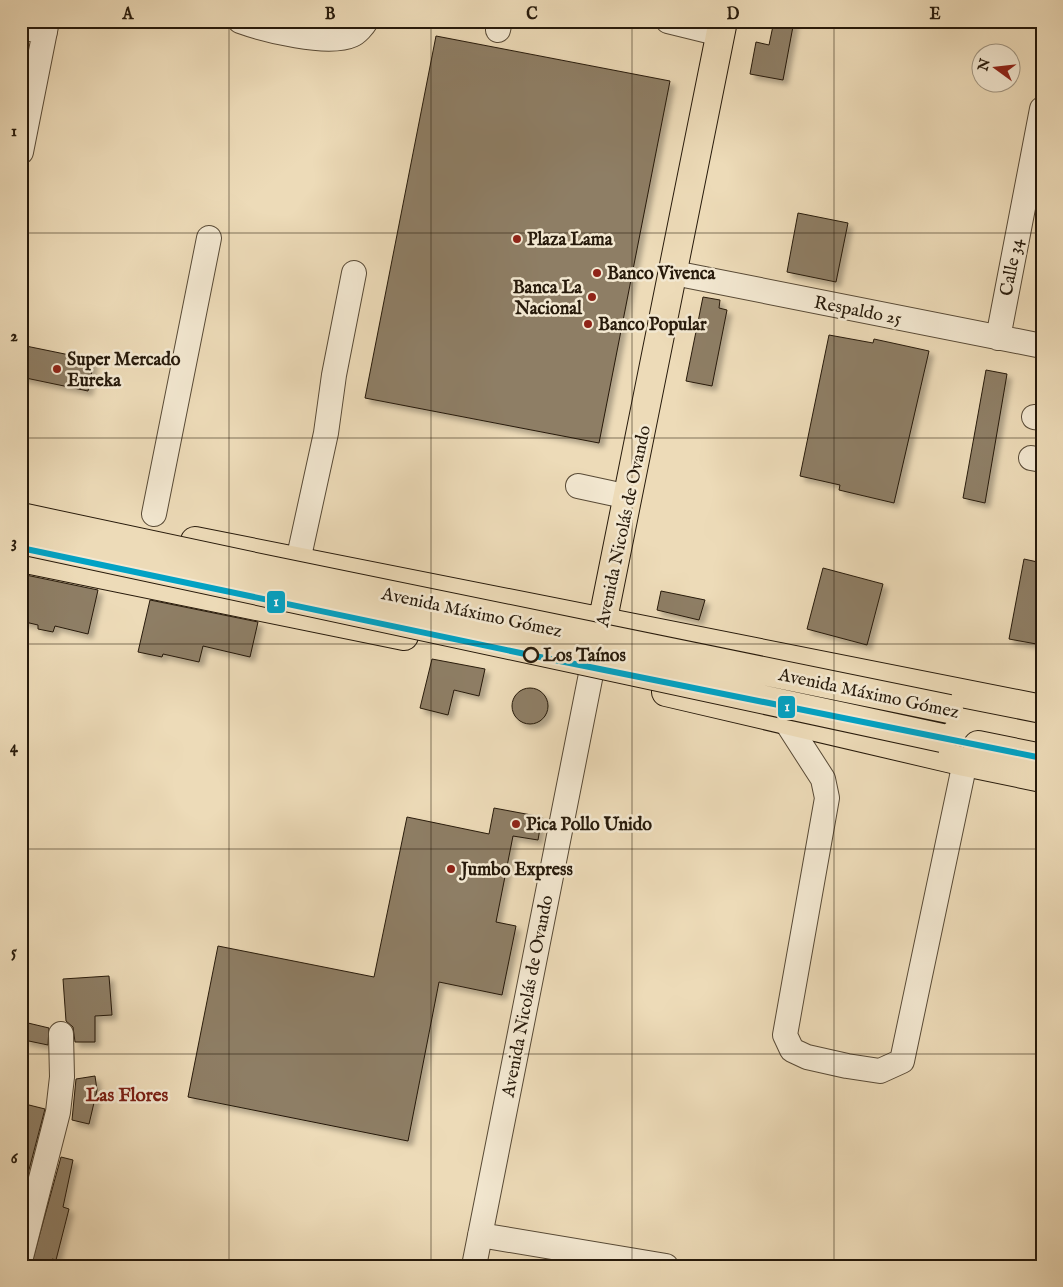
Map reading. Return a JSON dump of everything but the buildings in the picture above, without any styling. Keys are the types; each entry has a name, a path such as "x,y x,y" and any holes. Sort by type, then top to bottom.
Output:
{"main road":[{"name":"Avenida Nicolás de Ovando","path":"591,674 629,497 722,27"},
{"path":"21,506 1042,709"},
{"name":"Avenida Máximo Gómez","path":"21,516 274,572 1042,727"},
{"name":"Avenida Máximo Gómez","path":"21,540 1042,758"},
{"path":"21,558 591,674 965,762 1042,778"}],"street":[{"path":"240,21 266,30 334,40 353,35 366,21"},
{"path":"668,21 722,27"},
{"path":"21,27 46,27 21,152"},
{"name":"Calle 34","path":"998,338 1042,109"},
{"path":"154,514 209,238"},
{"path":"298,561 326,433 334,375 354,273"},
{"name":"Respaldo 25","path":"674,273 1042,346"},
{"path":"578,486 629,497"},
{"name":"Avenida Nicolás de Ovando","path":"474,1266 591,674"},
{"path":"785,720 823,779 826,798 784,1035 792,1050 807,1057 880,1071 902,1061 965,762"},
{"path":"21,1257 58,1112 62,1077 61,1034"},
{"path":"480,1235 666,1266"}],"transit line":[{"name":"1","path":"21,548 530,655 1042,758"}],"place":[{"name":"Plaza Lama","path":"517,239"},
{"name":"Banco Vivenca","path":"597,273"},
{"name":"Banca La Nacional","path":"592,297"},
{"name":"Banco Popular","path":"588,324"},
{"name":"Super Mercado Eureka","path":"57,369"},
{"name":"Los Taínos","path":"531,655"},
{"name":"Pica Pollo Unido","path":"516,824"},
{"name":"Jumbo Express","path":"451,869"}],"district":[{"name":"Las Flores","path":"127,1094"}]}
